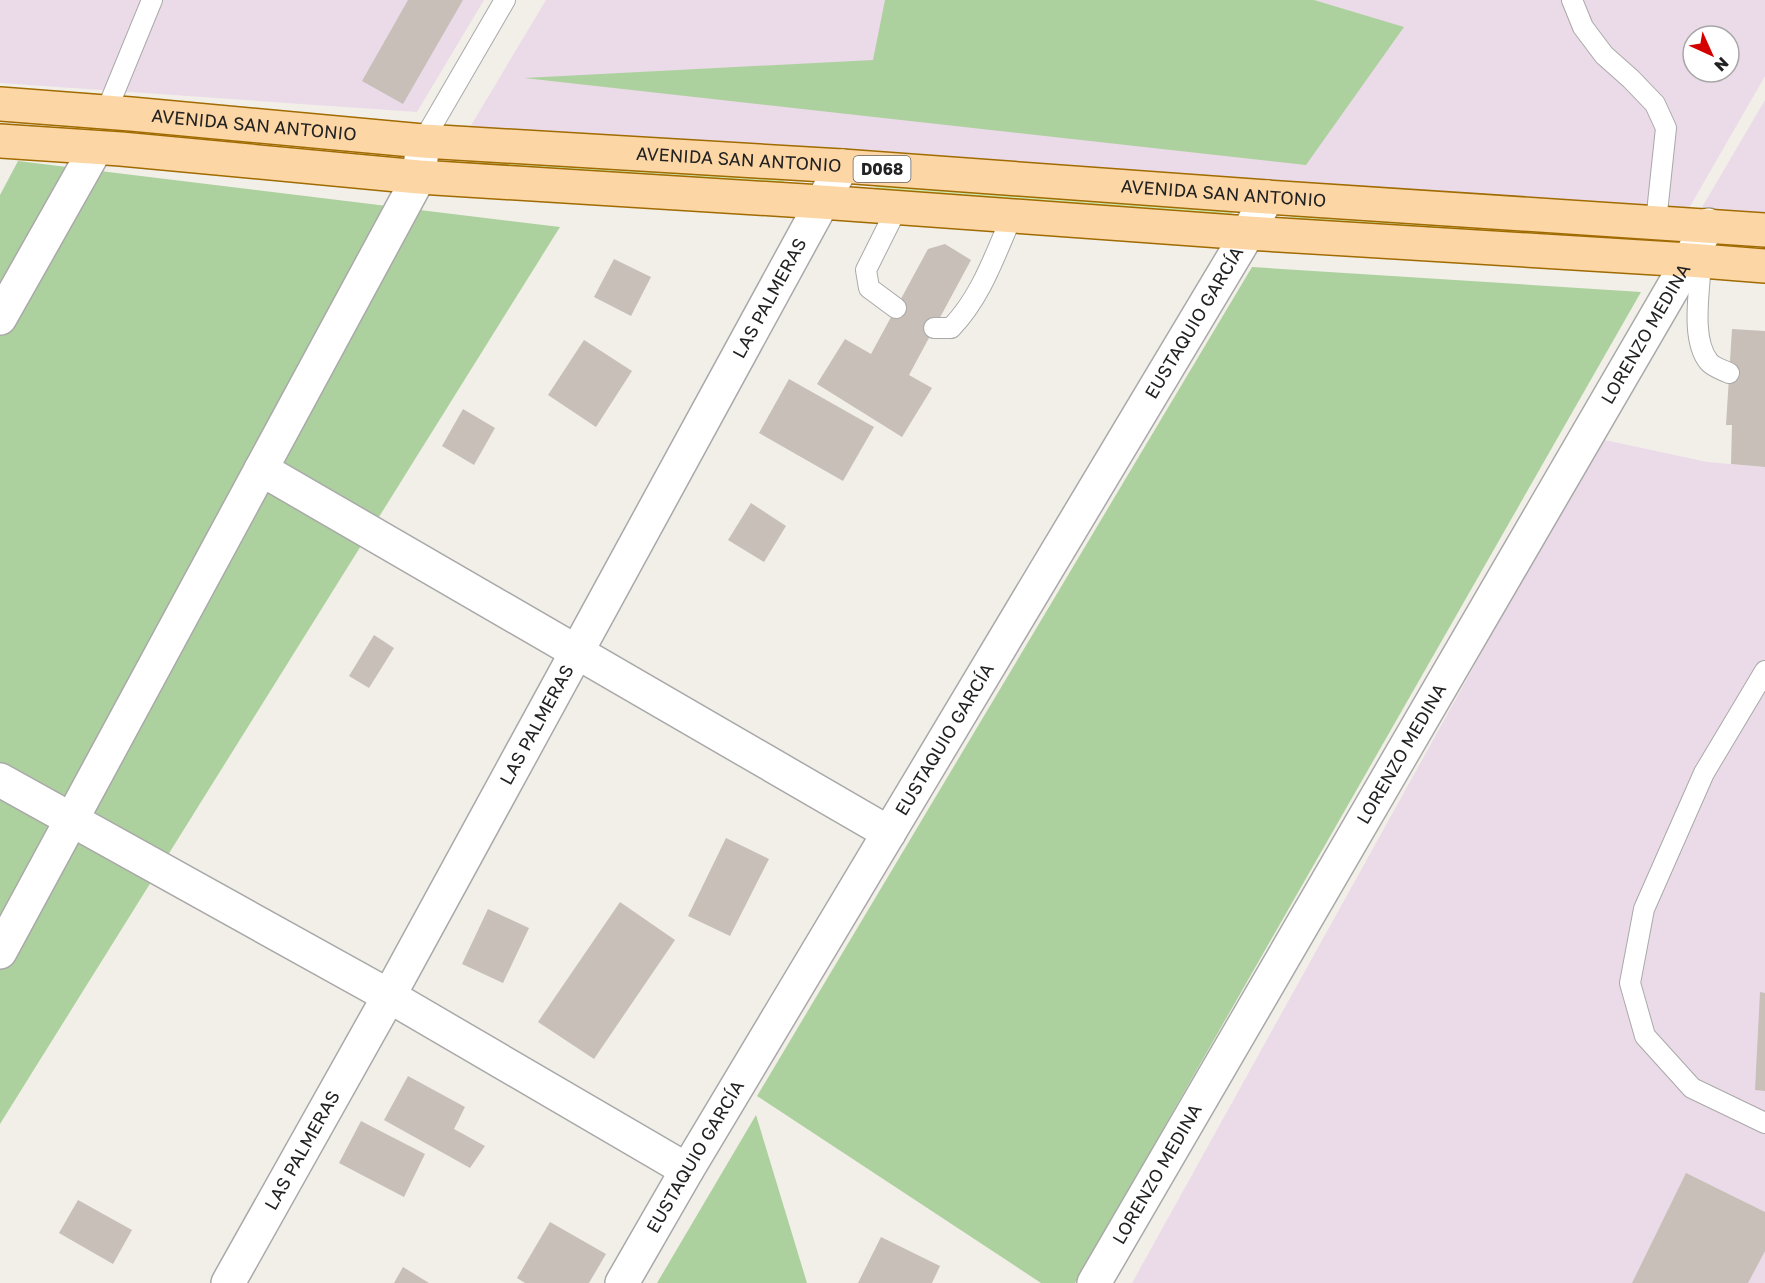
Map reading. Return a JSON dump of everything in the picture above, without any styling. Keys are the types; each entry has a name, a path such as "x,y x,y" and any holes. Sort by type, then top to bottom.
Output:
{"main road":[{"name":"AVENIDA SAN ANTONIO","path":"0,104 423,141 842,166 1765,230"},
{"name":"AVENIDA SAN ANTONIO","path":"0,141 419,177 1765,266"}],"street":[{"path":"0,952 419,177 423,141"},
{"path":"0,318 96,148"},
{"name":"LAS PALMERAS","path":"228,1283 389,996 842,166"},
{"name":"EUSTAQUIO GARCÍA","path":"622,1283 687,1170 1248,233 1267,197"},
{"name":"LORENZO MEDINA","path":"1094,1283 1695,260 1708,225"},
{"path":"261,469 889,833"},
{"path":"0,780 389,996 687,1170"}],"lane":[{"path":"106,112 152,0"},
{"path":"423,141 505,0"},
{"path":"1572,0 1583,27 1604,55 1655,104 1666,128 1656,222"},
{"path":"896,308 868,288 866,270 897,208"},
{"path":"934,327 951,328 964,314 986,277 1012,216"},
{"path":"1695,260 1697,330 1702,351 1710,364 1729,373"},
{"path":"1765,671 1704,773 1644,909 1630,983 1645,1036 1692,1088 1765,1123"}],"shaded area":[{"path":"0,0 484,0 417,112 0,83"},
{"path":"546,0 1765,0 1765,76 1688,210 470,127"},
{"path":"1765,100 1765,214 1701,209"},
{"path":"1600,439 1707,462 1765,467 1765,1283 1132,1283"}],"green space":[{"path":"885,0 1314,0 1404,27 1306,165 524,78 873,60"},
{"path":"464,160 782,178 784,181 781,185"},
{"path":"18,161 560,227 0,1124 0,195"},
{"path":"875,186 1233,212 1230,216 877,191"},
{"path":"1294,215 1658,238 1655,243 1291,220"},
{"path":"1252,267 1641,292 1075,1283 1041,1283 757,1096"},
{"path":"756,1115 807,1283 657,1283"}],"building":[{"path":"408,0 463,0 403,104 362,81"},
{"path":"945,244 971,260 909,375 932,388 902,437 817,384 845,339 871,354 928,249"},
{"path":"614,259 651,277 631,316 594,297"},
{"path":"1732,329 1765,331 1765,467 1731,464 1732,425 1726,425"},
{"path":"584,340 632,371 596,427 548,395"},
{"path":"789,379 874,427 843,481 759,433"},
{"path":"463,409 495,428 474,465 442,446"},
{"path":"751,503 786,526 764,562 728,540"},
{"path":"374,635 394,648 369,688 349,676"},
{"path":"726,838 769,859 730,936 688,916"},
{"path":"620,902 675,940 594,1059 538,1022"},
{"path":"488,909 529,928 503,983 462,964"},
{"path":"1760,992 1765,993 1765,1091 1755,1090"},
{"path":"408,1076 465,1107 454,1129 485,1146 470,1168 384,1120"},
{"path":"361,1121 425,1154 404,1197 339,1163"},
{"path":"1686,1173 1765,1212 1765,1251 1748,1283 1632,1283"},
{"path":"78,1200 132,1230 113,1264 59,1233"},
{"path":"550,1222 606,1254 589,1283 525,1283 517,1278"},
{"path":"881,1237 940,1266 932,1283 858,1283"},
{"path":"403,1267 429,1283 394,1283"}]}
